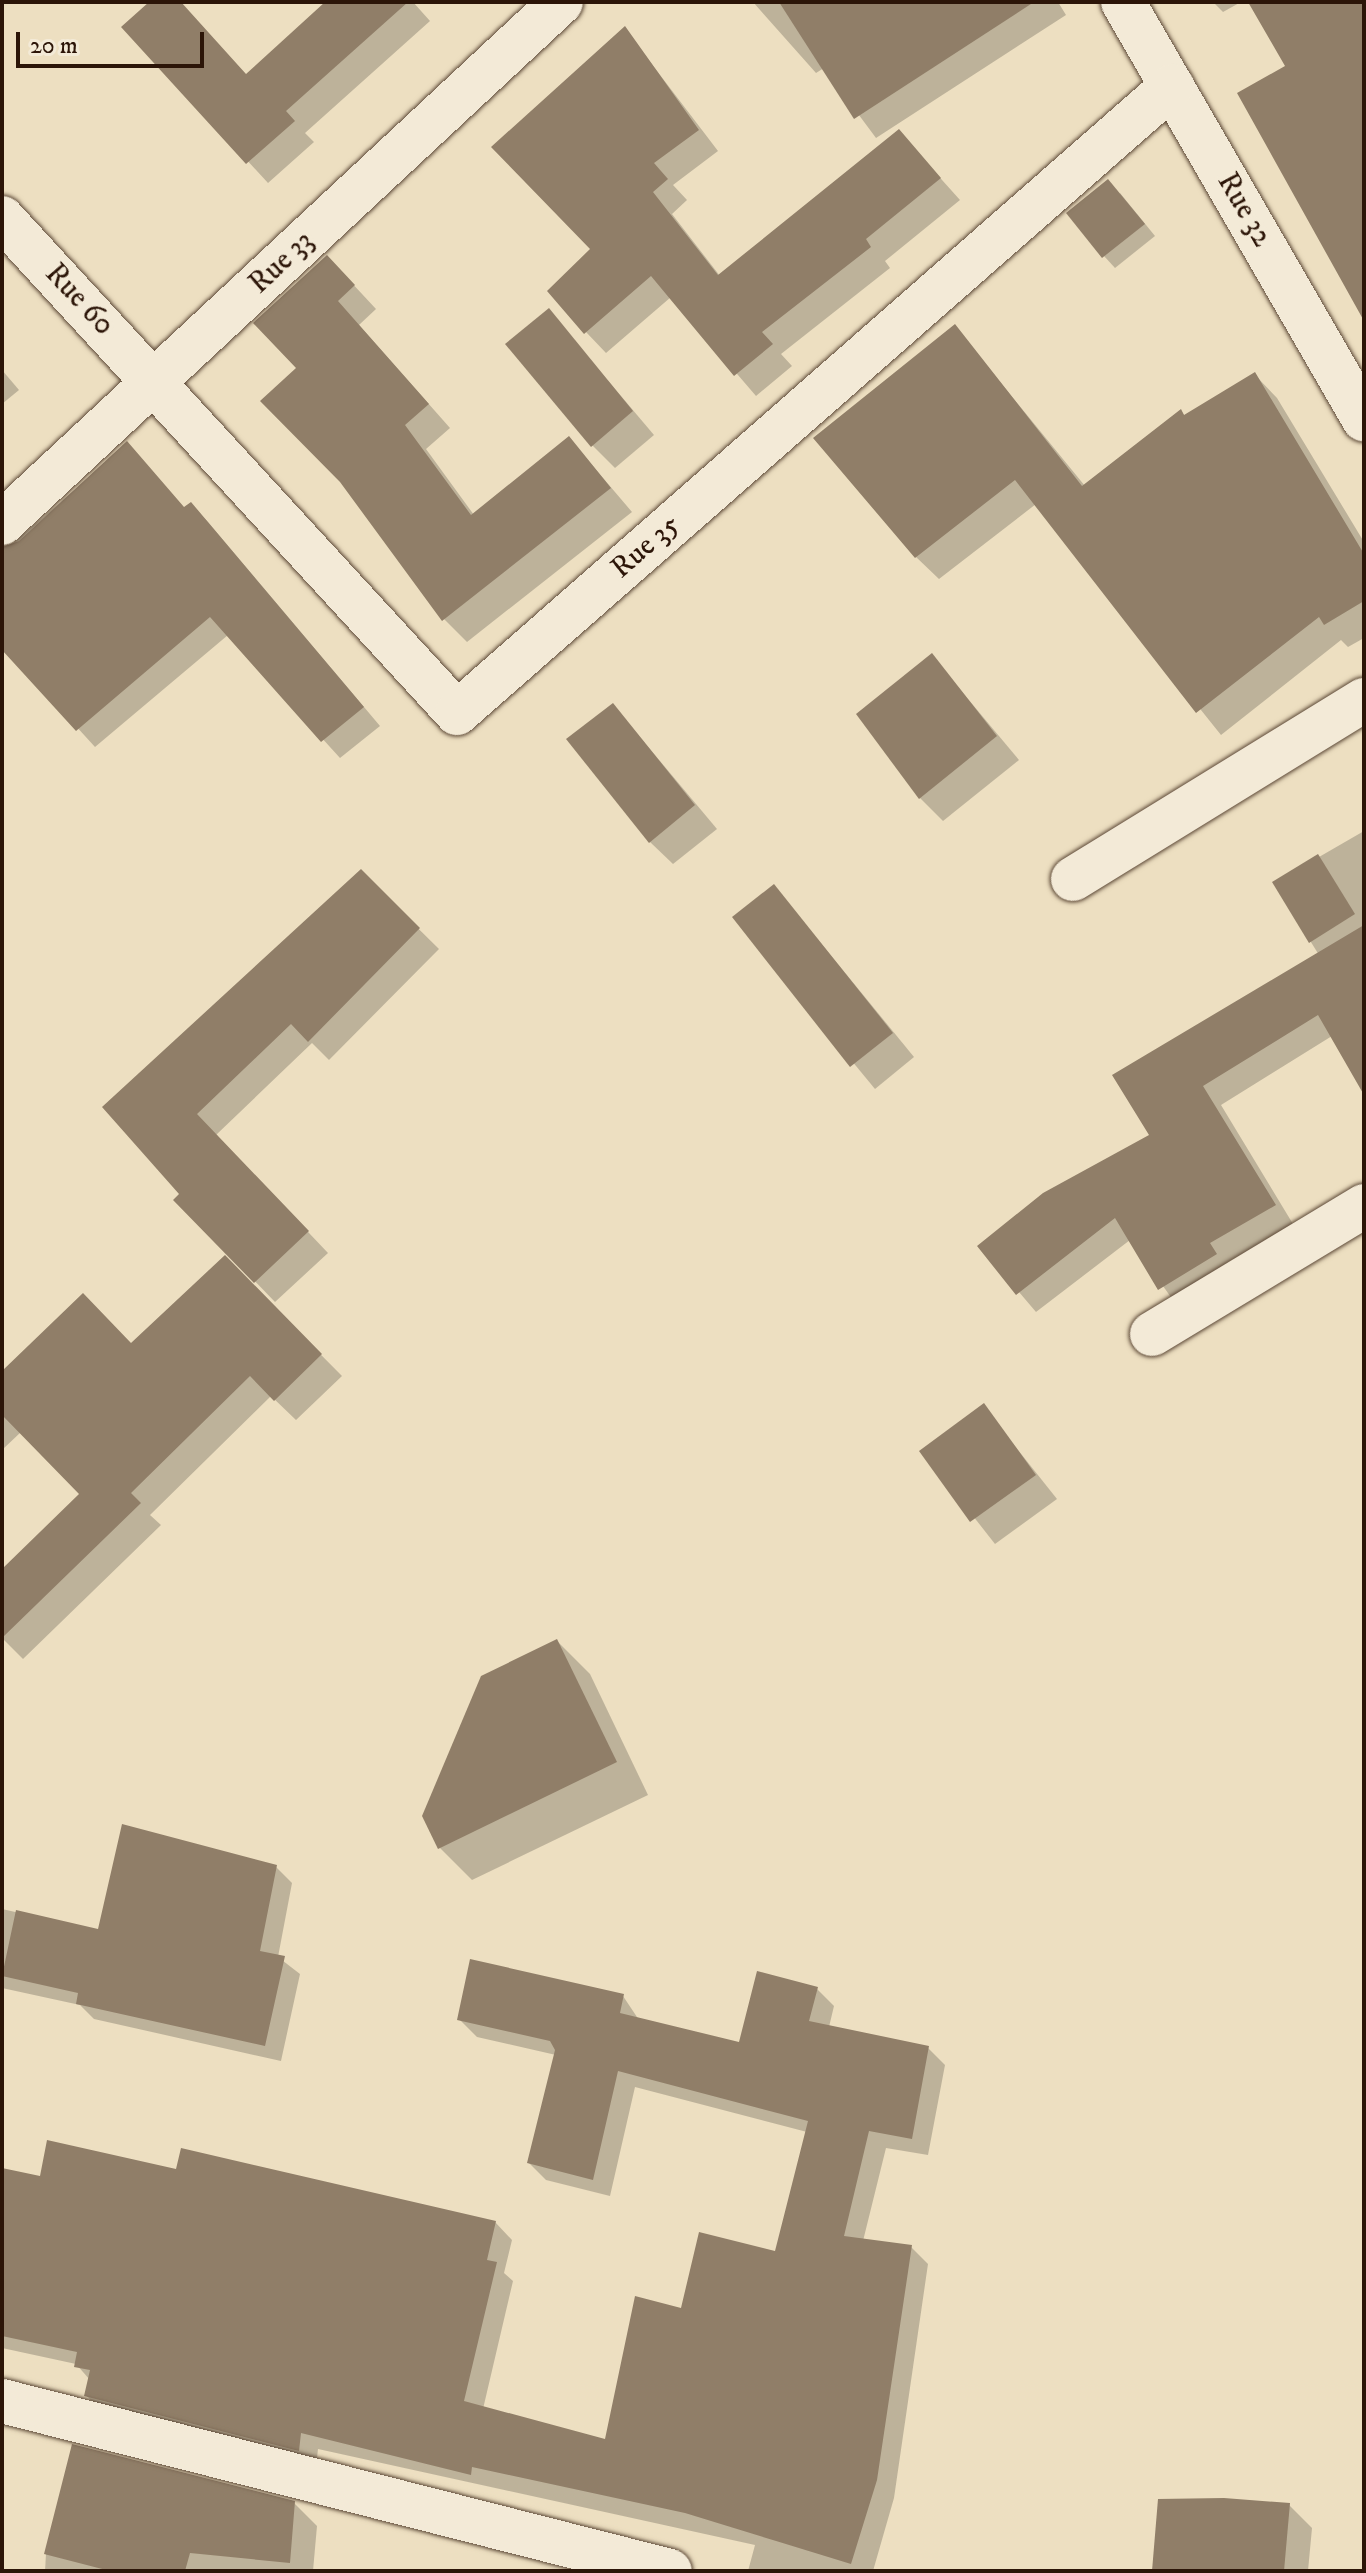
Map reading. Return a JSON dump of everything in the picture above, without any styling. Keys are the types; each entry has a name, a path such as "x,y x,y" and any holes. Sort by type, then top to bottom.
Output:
{"street":[{"name":"Rue 33","path":"2,523 561,2"},
{"name":"Rue 32","path":"1123,2 1364,419"},
{"name":"Rue 35","path":"156,382 457,713 1172,86"},
{"name":"Rue 60","path":"2,218 156,382"},
{"path":"1073,879 1364,700"},
{"path":"1152,1334 1364,1206"},
{"path":"2,2401 670,2571"}],"building":[{"path":"149,2 181,2 246,74 325,2 408,2 286,111 295,121 246,164 121,27"},
{"path":"779,2 1034,2 854,119"},
{"path":"1248,2 1364,2 1364,321 1237,93 1285,66"},
{"path":"625,26 699,130 654,163 668,179 653,192 718,275 899,129 941,178 866,239 871,247 762,332 773,344 734,376 651,276 584,334 547,291 590,249 491,147"},
{"path":"1108,179 1145,224 1102,258 1066,213"},
{"path":"327,255 355,285 338,301 429,404 405,425 471,515 569,436 611,488 442,621 340,482 260,401 296,368 253,323"},
{"path":"549,308 633,411 591,447 505,344"},
{"path":"955,324 1082,486 1181,409 1184,415 1255,372 1364,554 1364,601 1324,625 1319,617 1196,713 1015,480 915,558 813,438"},
{"path":"127,441 184,507 191,502 364,707 321,742 210,617 76,731 2,650 2,547 19,541"},
{"path":"932,653 997,736 919,799 856,714"},
{"path":"613,703 695,805 649,843 566,739"},
{"path":"1318,854 1355,914 1309,943 1272,882"},
{"path":"361,869 420,928 308,1042 291,1024 197,1114 309,1231 254,1283 173,1200 179,1194 102,1107"},
{"path":"774,884 893,1033 850,1067 732,917"},
{"path":"1364,925 1364,1095 1318,1015 1203,1086 1276,1205 1210,1243 1217,1254 1158,1290 1115,1218 1016,1295 977,1246 1043,1193 1149,1135 1112,1075"},
{"path":"225,1255 322,1354 274,1401 250,1376 131,1493 141,1503 2,1638 2,1569 79,1494 2,1415 2,1371 83,1293 131,1343"},
{"path":"984,1403 1036,1475 970,1522 919,1451"},
{"path":"557,1639 617,1762 438,1849 422,1816 481,1676"},
{"path":"122,1824 277,1865 260,1951 285,1956 265,2046 76,2004 78,1993 2,1976 16,1910 98,1929"},
{"path":"470,1959 624,1994 620,2013 739,2042 757,1971 818,1987 809,2021 929,2046 912,2139 869,2131 844,2236 912,2245 877,2480 851,2564 685,2513 472,2467 471,2475 301,2433 299,2451 84,2396 90,2370 74,2367 77,2352 2,2336 2,2168 40,2176 47,2140 176,2169 181,2148 496,2221 487,2260 497,2262 464,2401 605,2439 635,2296 681,2308 699,2232 775,2251 808,2121 618,2071 593,2180 527,2163 555,2050 550,2041 457,2020"},
{"path":"72,2444 295,2501 290,2563 190,2553 185,2571 110,2571 44,2554"},
{"path":"1224,2498 1290,2503 1284,2571 1152,2571 1158,2499"}]}
